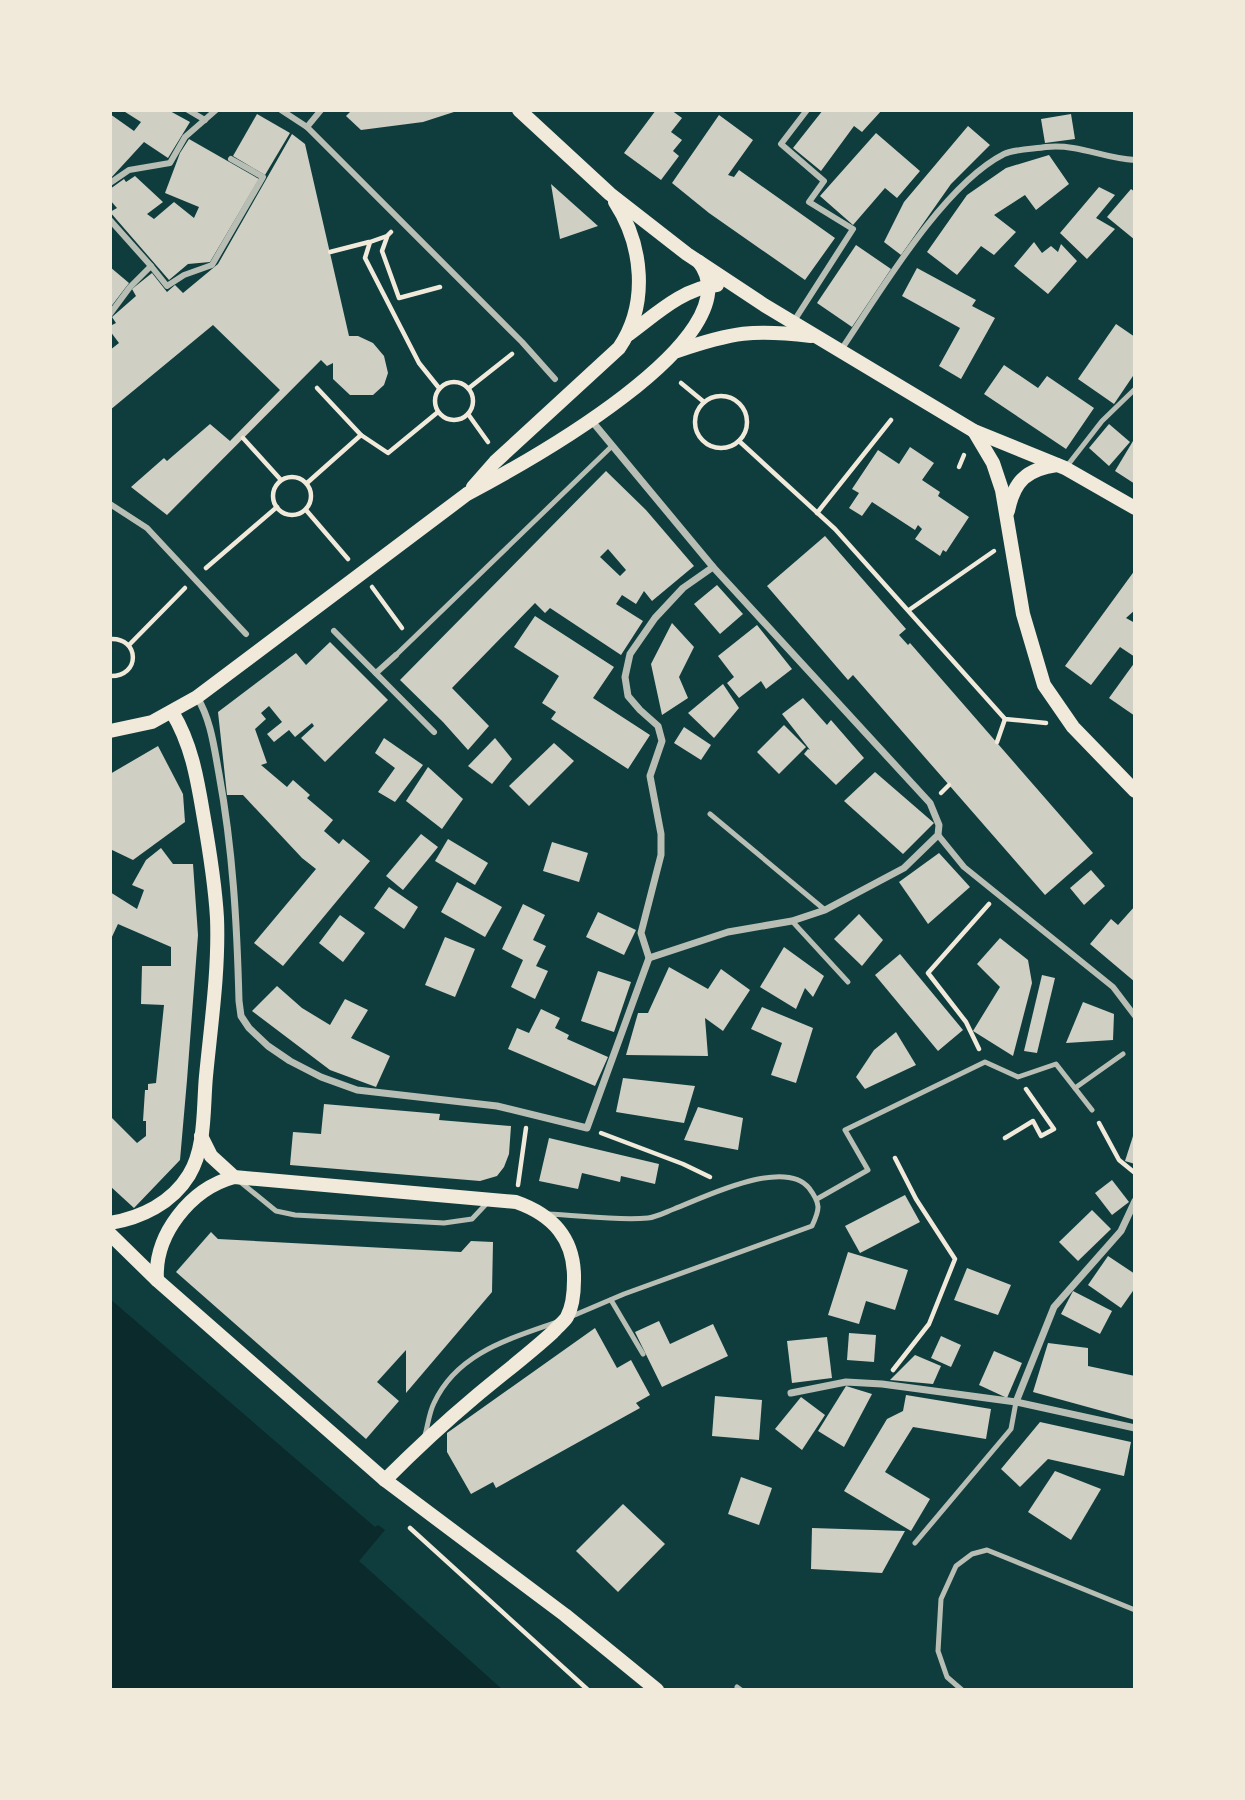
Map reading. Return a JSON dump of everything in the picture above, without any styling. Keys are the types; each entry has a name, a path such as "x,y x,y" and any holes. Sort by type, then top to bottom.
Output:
{"main road":[{"path":"519,110 610,194 735,286 974,431 1062,467 1135,508"},
{"path":"610,194 629,227 636,253 638,296 634,323 628,335"},
{"path":"110,731 152,722 197,697 467,494 511,470 631,392 676,352 700,314 709,285 699,262"},
{"path":"467,494 495,462 610,356 628,335 684,295 709,285 735,286"},
{"path":"676,352 722,336 752,331 816,337"},
{"path":"974,431 993,463 1002,490 1023,614 1044,685 1073,726 1135,791"},
{"path":"1007,516 1014,491 1024,477 1041,467 1062,467"},
{"path":"110,1223 140,1216 159,1206 174,1192 188,1177 196,1160 201,1136 214,991 217,919 197,776 181,728 172,712"},
{"path":"201,1136 211,1156 234,1177"},
{"path":"157,1280 156,1263 167,1231 205,1190 234,1177 492,1199 516,1202 544,1214 558,1228 573,1258 574,1294 567,1318 537,1347 424,1441 385,1480"},
{"path":"110,1234 157,1280 385,1480 565,1615 657,1690"}],"street":[{"path":"188,110 205,120"},
{"path":"110,183 129,170 170,163 186,137 216,110"},
{"path":"281,110 307,127 522,342 555,379"},
{"path":"307,127 321,110"},
{"path":"793,323 853,229 809,202 824,181 781,144 807,110"},
{"path":"840,351 905,256 950,198 980,170 1006,153 1076,146 1116,159 1135,160"},
{"path":"110,220 167,286 184,275 212,265 263,177 231,159"},
{"path":"110,314 130,287 151,267"},
{"path":"590,420 713,566 930,803 939,825 938,835 904,868 825,909 792,921 728,932 649,958"},
{"path":"110,504 147,528 246,634"},
{"path":"197,697 206,712 226,814 232,858 240,1016 249,1028 268,1046 290,1061 321,1077 357,1090 497,1106 587,1128 649,958 641,933 661,855 661,834 649,776 662,741 658,726 628,696 625,677 630,654 655,618 683,588 713,566"},
{"path":"334,631 434,732"},
{"path":"376,673 396,655"},
{"path":"938,835 964,867 1113,987 1135,1016"},
{"path":"1016,1402 1054,1307 1121,1231 1135,1201"},
{"path":"791,1393 846,1382 882,1384 1016,1402 1135,1429"}],"lane":[{"path":"1062,467 1135,388"},
{"path":"396,655 612,446"},
{"path":"710,814 825,909"},
{"path":"792,921 848,982"},
{"path":"1074,1088 1123,1054"},
{"path":"817,1199 868,1170 845,1130 985,1062 1018,1077 1056,1064 1092,1110"},
{"path":"424,1441 433,1406 446,1381 467,1361 506,1340 812,1226 819,1212 817,1199 804,1182 783,1176 763,1178 729,1188 651,1218 544,1214"},
{"path":"234,1177 276,1210 295,1215 444,1223 472,1219 492,1199"},
{"path":"611,1300 643,1354"},
{"path":"915,1543 1011,1429 1016,1402"},
{"path":"962,1690 947,1677 937,1651 937,1625 941,1599 956,1566 972,1555 987,1550 1135,1611"}],"path":[{"path":"330,251 387,236 402,222"},
{"path":"387,236 382,251 399,298 440,287"},
{"path":"370,242 365,258 419,363 439,388"},
{"path":"469,388 511,355 522,342"},
{"path":"451,382 469,388 473,404 468,414 456,420 449,420 438,412 435,400 439,388 451,382"},
{"path":"681,383 704,402"},
{"path":"317,388 361,435 388,453 438,412"},
{"path":"724,395 734,398 741,405 746,413 747,423 739,441 720,448 710,446 702,440 694,421 697,410 704,402 724,395"},
{"path":"468,414 492,448"},
{"path":"817,513 891,420"},
{"path":"307,483 361,435"},
{"path":"243,438 282,480"},
{"path":"739,441 835,529 1005,719 1073,726"},
{"path":"295,477 307,483 312,496 306,510 291,515 276,507 274,491 282,480 295,477"},
{"path":"208,566 276,507"},
{"path":"306,510 348,559"},
{"path":"909,610 1010,540"},
{"path":"129,645 194,578"},
{"path":"376,591 411,640"},
{"path":"110,639 118,639 129,645 133,657 130,670 111,678"},
{"path":"997,742 1005,719"},
{"path":"985,1062 966,1022 928,973 998,894"},
{"path":"1005,1138 1033,1122 1041,1136 1054,1129 1018,1077"},
{"path":"1092,1110 1119,1160 1135,1173"},
{"path":"517,1188 528,1113"},
{"path":"587,1128 683,1164 729,1188"},
{"path":"882,1384 929,1324 955,1259 916,1199 895,1158"},
{"path":"409,1527 588,1690"}],"water":[{"path":"110,1299 375,1527 378,1525 385,1530 359,1561 503,1690 110,1690"}],"building":[{"path":"122,110 168,110 190,122 168,158 144,142 110,179 110,114 134,131 141,122"},
{"path":"352,110 457,111 423,122 361,130 346,116"},
{"path":"656,110 671,110 682,118 671,132 682,140 673,151 679,156 661,180 624,153"},
{"path":"823,110 882,110 862,132 854,126 821,171 793,148"},
{"path":"257,114 290,133 265,175 233,156"},
{"path":"1071,114 1075,139 1045,143 1041,119"},
{"path":"719,115 753,140 728,175 734,177 739,170 835,238 805,280 709,213 672,183"},
{"path":"968,126 990,145 951,184 901,255 884,242 904,202"},
{"path":"876,133 920,171 897,198 885,188 853,225 820,196"},
{"path":"292,134 305,144 349,336 358,336 373,343 384,356 388,373 384,385 373,395 350,395 333,379 333,363 327,366 321,360 167,515 131,487 164,458 167,461 210,424 230,441 280,390 213,325 110,410 110,350 119,343 110,331 110,326 116,323 112,317 136,296 132,289 152,273 167,292 175,285 183,293 218,264"},
{"path":"189,139 259,179 210,262 188,264 169,280 110,212 117,208 110,200 110,189 124,179 126,182 135,176 163,202 147,214 154,219 174,202 194,218 199,207 165,193 180,153"},
{"path":"1049,155 1069,184 1036,210 1025,195 994,215 1016,232 994,255 981,246 957,275 927,252 967,195 1006,168"},
{"path":"551,184 598,226 560,239"},
{"path":"1099,187 1115,195 1096,218 1115,229 1087,259 1060,233"},
{"path":"1131,189 1135,192 1135,240 1107,217"},
{"path":"1034,242 1042,253 1051,246 1058,252 1061,244 1077,261 1048,294 1014,266"},
{"path":"856,245 891,269 852,327 817,303"},
{"path":"110,267 129,283 110,308"},
{"path":"917,268 976,300 972,306 995,318 961,379 939,366 960,328 902,296"},
{"path":"1116,324 1135,337 1135,373 1114,404 1078,379"},
{"path":"1004,365 1038,388 1047,376 1094,408 1066,449 984,394"},
{"path":"1109,424 1130,442 1109,466 1089,448"},
{"path":"1133,441 1135,443 1135,484 1115,471"},
{"path":"910,447 934,463 922,480 940,492 938,496 969,517 946,552 943,550 940,556 915,539 922,529 918,525 915,530 872,502 862,516 849,508 859,493 852,489 878,450 899,464"},
{"path":"606,471 646,510 694,566 652,601 644,591 636,604 622,595 616,604 643,621 621,655 550,608 545,613 535,603 452,688 489,726 468,750 400,680","holes":["608,549 626,570 620,576 600,557"]},
{"path":"825,536 906,629 899,635 908,645 910,643 1093,853 1045,895 853,675 848,680 767,586"},
{"path":"1135,570 1135,610 1126,618 1135,623 1135,657 1120,647 1091,685 1065,666"},
{"path":"717,585 743,614 720,634 694,604"},
{"path":"535,616 614,667 593,698 650,735 628,769 551,719 556,712 542,703 559,676 514,647"},
{"path":"672,623 694,647 679,677 688,698 662,715 651,664"},
{"path":"757,625 792,669 766,689 761,681 739,698 727,683 734,677 718,656"},
{"path":"330,642 388,700 325,762 301,738 314,726 312,723 295,737 289,730 274,742 267,734 282,722 269,706 261,713 266,719 255,729 267,763 261,765 287,787 293,780 310,795 307,798 333,820 324,831 339,844 343,839 370,861 283,966 254,943 316,869 302,858 243,795 227,795 218,712 296,653 306,665"},
{"path":"1135,662 1135,716 1109,698"},
{"path":"723,684 739,708 714,738 688,713"},
{"path":"803,698 827,725 831,720 864,758 836,785 804,754 810,750 782,714"},
{"path":"784,725 806,747 779,774 757,752"},
{"path":"684,727 711,745 701,760 674,743"},
{"path":"384,738 423,765 395,802 378,792 395,768 375,753"},
{"path":"495,738 512,759 492,784 468,766"},
{"path":"554,743 574,761 529,806 509,786"},
{"path":"158,746 183,794 185,822 133,860 110,849 110,774"},
{"path":"428,767 463,799 442,829 406,801"},
{"path":"875,772 934,823 903,854 844,801"},
{"path":"421,834 438,847 403,890 386,876"},
{"path":"448,839 488,863 475,885 435,861"},
{"path":"552,842 588,853 579,882 543,871"},
{"path":"161,848 173,864 193,864 198,935 180,1160 134,1208 110,1186 110,1116 137,1143 146,1136 146,1121 143,1121 145,1090 148,1090 148,1084 156,1083 164,1005 141,1004 142,966 171,966 171,947 118,924 110,941 110,892 137,909 144,890 132,885 146,860"},
{"path":"939,853 970,887 928,924 899,882"},
{"path":"1091,870 1105,886 1084,905 1070,888"},
{"path":"457,882 502,907 485,937 441,912"},
{"path":"389,887 418,907 404,929 374,908"},
{"path":"523,904 545,915 533,940 546,946 536,966 548,971 535,999 511,987 523,960 502,949"},
{"path":"1135,906 1135,982 1090,944 1111,919 1118,925"},
{"path":"598,912 636,930 624,955 586,937"},
{"path":"859,914 883,940 862,966 834,939"},
{"path":"340,915 365,933 343,962 319,943"},
{"path":"445,937 475,949 455,997 425,985"},
{"path":"1000,938 1028,960 1032,983 1013,1056 973,1031 1000,987 977,964"},
{"path":"784,947 824,976 813,997 805,988 796,1009 760,987"},
{"path":"900,954 963,1030 938,1051 875,975"},
{"path":"669,967 708,989 721,969 750,990 723,1031 705,1018 708,1056 626,1055 638,1013 648,1013"},
{"path":"598,971 631,982 614,1032 581,1021"},
{"path":"1042,975 1055,978 1037,1053 1024,1051"},
{"path":"277,986 302,1008 330,1025 345,999 368,1010 351,1038 390,1056 376,1087 330,1070 252,1011"},
{"path":"1083,1002 1114,1014 1113,1040 1066,1043"},
{"path":"762,1007 813,1028 796,1083 771,1075 782,1043 751,1029"},
{"path":"541,1009 560,1018 555,1028 569,1035 567,1039 608,1057 595,1086 508,1049 517,1028 529,1033"},
{"path":"896,1032 916,1065 865,1089 856,1077 874,1050"},
{"path":"623,1078 695,1086 684,1123 616,1112"},
{"path":"324,1104 440,1114 439,1120 511,1126 509,1154 497,1176 480,1181 290,1165 293,1132 321,1134"},
{"path":"698,1107 743,1118 738,1150 684,1140"},
{"path":"1135,1133 1135,1164 1125,1161"},
{"path":"549,1138 659,1164 655,1184 621,1176 620,1182 582,1173 578,1189 539,1181"},
{"path":"1112,1180 1129,1202 1112,1215 1095,1193"},
{"path":"905,1195 920,1222 860,1253 845,1226"},
{"path":"1092,1210 1111,1229 1078,1261 1059,1242"},
{"path":"211,1232 218,1239 461,1252 471,1241 493,1242 492,1292 406,1393 406,1350 377,1382 399,1401 366,1439 176,1272"},
{"path":"848,1252 908,1270 895,1310 866,1301 859,1324 828,1315"},
{"path":"1108,1256 1135,1274 1135,1288 1121,1308 1088,1285"},
{"path":"967,1268 1011,1285 998,1315 954,1300"},
{"path":"1073,1291 1112,1311 1100,1334 1061,1314"},
{"path":"659,1321 670,1344 713,1324 728,1356 662,1387 635,1332"},
{"path":"595,1328 617,1368 631,1360 650,1395 636,1403 640,1408 496,1488 493,1482 471,1494 447,1452 447,1433"},
{"path":"849,1333 876,1335 874,1362 847,1360"},
{"path":"941,1336 961,1345 951,1367 931,1358"},
{"path":"827,1337 832,1378 792,1383 787,1341"},
{"path":"1048,1343 1088,1348 1088,1366 1135,1376 1135,1420 1033,1392"},
{"path":"994,1351 1022,1363 1007,1398 979,1385"},
{"path":"915,1355 941,1366 933,1384 890,1380"},
{"path":"846,1386 872,1394 844,1447 818,1431"},
{"path":"906,1395 991,1409 986,1439 913,1427 885,1472 930,1499 911,1531 844,1491 887,1419 903,1411"},
{"path":"715,1396 762,1400 759,1440 712,1436"},
{"path":"801,1397 825,1415 802,1450 775,1429"},
{"path":"1040,1422 1131,1442 1124,1476 1048,1459 1020,1487 1001,1469"},
{"path":"1055,1471 1101,1489 1071,1540 1028,1512"},
{"path":"741,1477 772,1488 759,1525 728,1514"},
{"path":"623,1504 665,1544 618,1592 576,1551"},
{"path":"812,1528 905,1531 882,1573 811,1569"}]}
